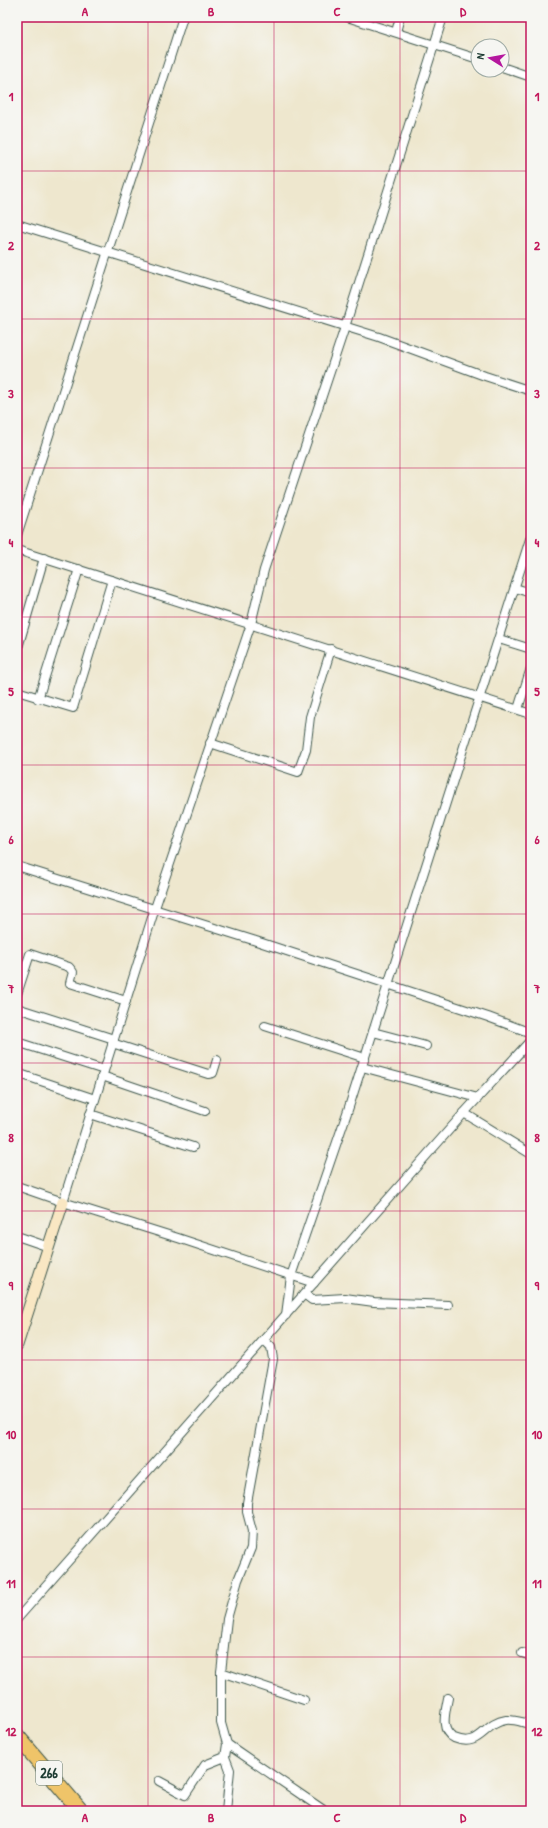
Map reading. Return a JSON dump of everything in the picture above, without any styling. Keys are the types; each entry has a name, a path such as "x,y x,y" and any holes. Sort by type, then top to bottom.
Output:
{"highway":[{"name":"266","path":"17,1736 81,1811"}],"street":[{"path":"17,535 183,17"},
{"path":"347,17 470,56"},
{"path":"396,32 400,17"},
{"path":"17,1345 155,908 251,624 264,570 345,327 443,17"},
{"path":"510,70 531,77"},
{"path":"17,224 379,337 485,376 531,391"},
{"path":"286,1315 292,1276 365,1058 531,536"},
{"path":"17,550 531,714"},
{"path":"17,651 44,558"},
{"path":"38,698 79,569"},
{"path":"17,691 72,708 112,580"},
{"path":"515,588 531,593"},
{"path":"499,639 531,649"},
{"path":"210,743 298,772 306,750 310,717 331,649"},
{"path":"518,709 531,668"},
{"path":"17,866 155,908 488,1017 531,1033"},
{"path":"17,994 30,954 69,967 73,972 70,983 126,1001"},
{"path":"17,1008 208,1074 213,1073 217,1060"},
{"path":"265,1026 365,1058"},
{"path":"373,1032 426,1046"},
{"path":"17,1619 464,1113 531,1040"},
{"path":"17,1042 205,1111"},
{"path":"362,1067 478,1098"},
{"path":"17,1073 95,1099"},
{"path":"464,1113 531,1154"},
{"path":"90,1114 193,1148"},
{"path":"17,1186 314,1282"},
{"path":"17,1236 48,1247"},
{"path":"304,1294 312,1300 345,1298 374,1302 448,1305"},
{"path":"226,1811 230,1770 225,1757 228,1744 221,1723 221,1672 230,1604 251,1548 252,1531 247,1512 247,1503 273,1359 271,1347 264,1340"},
{"path":"522,1653 531,1656"},
{"path":"221,1672 304,1700"},
{"path":"448,1698 444,1718 445,1728 451,1736 462,1741 473,1741 498,1723 507,1720 531,1724"},
{"path":"228,1744 325,1811"},
{"path":"159,1781 186,1795 205,1765 225,1757"}]}
